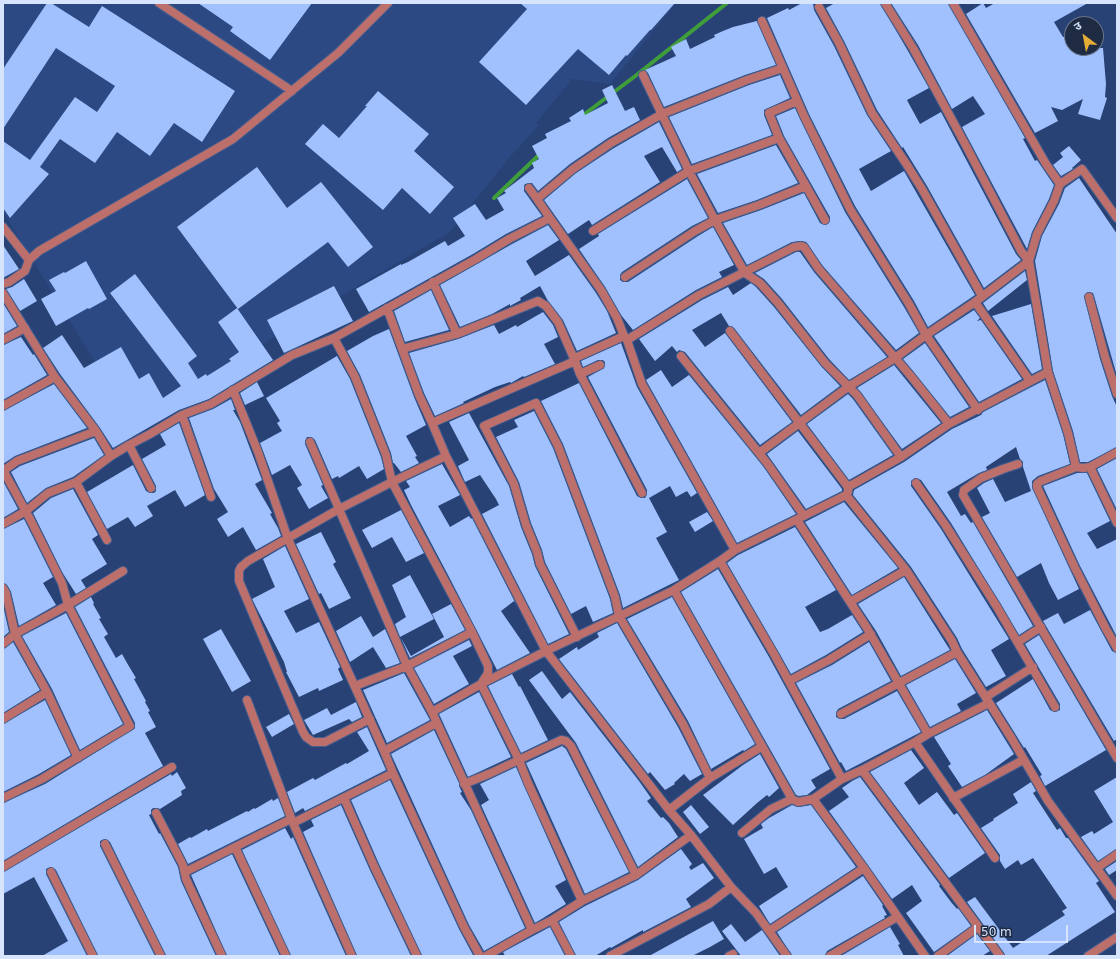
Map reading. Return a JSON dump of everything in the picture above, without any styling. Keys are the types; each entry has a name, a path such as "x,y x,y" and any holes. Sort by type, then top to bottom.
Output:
{"street":[{"path":"159,3 292,91"},
{"path":"3,284 9,282 25,271 29,260 48,245 233,139 338,53 388,3"},
{"path":"885,3 913,48 1021,251 1029,261"},
{"path":"953,3 1046,164 1060,184"},
{"path":"819,7 839,43 872,113 911,171 982,296"},
{"path":"762,21 797,101 850,209 909,304 926,335 978,410"},
{"path":"537,199 573,169 611,143 662,114 747,80 783,68"},
{"path":"642,75 689,171 745,273 760,283 778,303 825,363 857,395 901,457"},
{"path":"797,101 770,112 779,138 825,220"},
{"path":"593,231 689,171 779,138"},
{"path":"1076,467 1068,433 1048,372 1029,261 1037,234 1054,201 1060,184 1082,169 1117,218"},
{"path":"625,277 695,231 715,220 759,205 806,186"},
{"path":"529,188 601,290 626,338 642,384 735,550"},
{"path":"3,524 26,511 48,493 76,482 111,456 182,415 211,404 292,355 334,338 509,239 550,218"},
{"path":"3,227 29,260"},
{"path":"432,423 626,338 699,295 735,276 745,273 794,247 804,247 818,268 949,424"},
{"path":"759,453 848,387 895,358 975,302 1029,261"},
{"path":"433,282 457,334"},
{"path":"3,293 55,377 96,430 111,456"},
{"path":"1089,297 1105,357 1117,394"},
{"path":"402,350 457,334 538,301 546,306 558,322 580,374 642,493"},
{"path":"975,302 1030,381"},
{"path":"387,308 419,395 446,456 546,651 731,888 756,913 787,956"},
{"path":"3,340 25,328"},
{"path":"730,331 801,423 847,491 906,570 952,641 957,652 1012,739 1048,801 1117,896"},
{"path":"334,338 355,377 386,455 392,482 472,632 488,666 488,672 481,684"},
{"path":"681,356 759,453 899,682 903,692 928,734"},
{"path":"580,374 600,365"},
{"path":"432,712 481,684 546,651 674,590 735,550 800,518 847,491 901,457 949,424 1048,372"},
{"path":"3,406 55,377"},
{"path":"233,390 258,452 288,539 464,928 480,956"},
{"path":"578,637 540,564 537,552 526,525 514,484 484,426 536,403 558,446 615,597 619,616 683,724 710,778"},
{"path":"182,415 211,497"},
{"path":"3,798 42,779 130,726 68,605 62,582 26,511 3,470 17,461 96,430"},
{"path":"310,442 407,666 432,712 532,930"},
{"path":"129,445 151,488"},
{"path":"1117,452 1090,467 1076,467 1041,481 1037,484 1037,487 1075,568 1117,648"},
{"path":"370,719 325,742 313,742 306,737 239,581 240,571 244,565 339,509 446,456"},
{"path":"1018,464 981,478 964,490 964,495 1117,758"},
{"path":"1090,467 1117,523"},
{"path":"76,482 107,540"},
{"path":"916,483 946,526 1018,642 1056,707"},
{"path":"720,561 789,681 842,779"},
{"path":"3,644 16,634 68,605 123,570"},
{"path":"850,602 906,570"},
{"path":"3,588 6,593 16,634 47,692 78,758"},
{"path":"674,590 761,747 792,799 798,802 813,799 842,779 915,742 987,700 1033,667"},
{"path":"1018,642 1041,627"},
{"path":"355,686 407,666 472,632"},
{"path":"789,681 829,660 870,634"},
{"path":"841,714 957,652"},
{"path":"481,684 519,760 528,784 582,901"},
{"path":"3,718 47,692"},
{"path":"247,700 292,821 352,956"},
{"path":"384,750 436,723"},
{"path":"464,784 561,740 566,741 571,746 636,875"},
{"path":"915,742 995,858"},
{"path":"669,810 710,778 761,747"},
{"path":"953,798 1023,760"},
{"path":"3,867 172,767"},
{"path":"862,770 1000,956"},
{"path":"185,872 235,847 344,798 393,773"},
{"path":"344,798 374,866 418,956"},
{"path":"742,833 771,809 792,799"},
{"path":"813,799 864,868 925,956"},
{"path":"156,812 183,865 186,879 222,956"},
{"path":"486,956 552,920 582,901 636,875 691,835"},
{"path":"105,844 161,956"},
{"path":"235,847 286,956"},
{"path":"1097,868 1117,854"},
{"path":"769,931 864,868"},
{"path":"51,872 93,956"},
{"path":"610,956 708,904 731,888"},
{"path":"830,956 897,917"},
{"path":"552,920 571,956"},
{"path":"938,956 978,927"},
{"path":"1088,956 1099,953 1117,937"}],"shaded area":[{"path":"3,3 676,3 610,84 572,79 536,123 539,125 508,159 450,232 346,293 133,424 3,212"}],"building":[{"path":"47,3 51,3 89,27 102,6 235,91 202,142 174,123 150,156 117,132 95,163 60,139 40,167 49,174 10,218 3,208 3,141 30,160 75,97 97,112 115,86 56,48 3,129 3,69"},
{"path":"198,3 312,3 270,60 230,31 233,27"},
{"path":"520,3 675,3 609,75 578,49 526,105 479,62 527,9"},
{"path":"802,3 813,3 814,10 834,46 867,115 891,151 859,169 871,191 904,171 975,295 928,327 914,301 855,206 809,114 767,18 788,8 789,10"},
{"path":"835,3 880,3 929,88 907,100 920,124 941,112 1016,254 1021,260 984,288 927,186 903,147 902,148 877,110 844,41 826,8"},
{"path":"891,3 948,3 1025,138 1023,139 1035,161 1037,160 1054,185 1049,199 1032,232 1027,249 962,127 985,114 973,96 952,109 918,45"},
{"path":"983,3 986,8 995,3 1088,3 1054,22 1064,37 1064,56 1104,56 1106,84 1105,97 1107,98 1100,120 1078,114 1083,99 1062,110 1051,107 1058,121 1035,133 966,14"},
{"path":"757,21 776,65 745,75 664,107 648,73 645,70 676,56 671,47 686,39 690,49 715,37 714,35 723,31"},
{"path":"780,75 790,98 764,110 764,115 772,135 692,164 669,117 749,85"},
{"path":"612,85 625,111 634,107 640,120 608,138 570,164 538,191 532,183 525,184 524,191 542,216 506,234 369,312 356,289 445,241 448,246 465,236 453,218 475,204 486,220 504,210 497,198 506,193 504,191 534,168 532,163 539,159 532,146 547,138 545,134 571,121 569,118 583,109 585,115 608,103 602,90"},
{"path":"378,91 429,134 414,151 454,187 430,214 402,188 383,210 305,144 323,124 339,138"},
{"path":"795,108 845,212 919,333 896,350 822,265 806,242 792,242 747,265 723,223 804,193 820,223 825,225 829,223 830,217 784,136 776,116"},
{"path":"659,122 682,169 677,172 662,147 644,156 660,182 592,225 589,220 568,234 544,200 576,173 614,148"},
{"path":"776,145 798,183 757,200 718,213 697,174"},
{"path":"1069,146 1081,160 1072,168 1073,169 1061,176 1053,165 1063,157 1060,153"},
{"path":"257,167 287,208 321,182 373,247 348,267 328,242 238,309 177,227"},
{"path":"1079,178 1117,234 1117,376 1093,293 1088,292 1084,296 1100,359 1117,407 1117,447 1088,462 1080,462 1073,431 1053,371 1035,261 1042,236 1059,204 1065,188"},
{"path":"687,179 708,218 692,226 622,272 620,275 620,280 623,282 628,282 713,227 734,265 719,272 722,277 696,290 633,330 621,315 605,287 579,249 599,236 598,234"},
{"path":"548,225 559,240 526,261 535,276 569,255 607,311 616,333 577,351 563,320 548,301 540,286 510,306 510,304 492,314 460,327 440,285"},
{"path":"3,245 19,269 3,278"},
{"path":"796,252 800,252 814,272 887,357 849,380 829,359 782,299 764,279 755,273"},
{"path":"86,261 107,299 56,326 41,299 56,291 49,280"},
{"path":"1025,271 1027,280 988,311 983,303"},
{"path":"135,274 197,356 188,363 198,379 206,374 207,376 231,361 229,359 239,352 218,322 237,308 273,360 209,399 179,410 113,448 43,348 62,335 84,368 121,347 139,379 149,373 163,398 181,386 110,293"},
{"path":"24,279 37,301 20,311 6,289"},
{"path":"751,283 774,307 821,366 840,386 801,415 734,328 729,326 721,313 692,330 705,347 725,333 792,422 760,445 685,352 679,350 677,352 672,346 655,361 639,339 702,300 728,287 733,295"},
{"path":"334,286 353,321 284,353 267,320"},
{"path":"431,290 449,330 405,342 394,311"},
{"path":"3,303 17,326 3,334"},
{"path":"1031,304 1042,369 1032,374 992,316"},
{"path":"974,310 980,318 977,321 981,320 1022,379 979,402 934,336"},
{"path":"543,312 553,325 558,337 544,344 555,364 524,377 523,376 511,383 510,382 495,387 435,416 424,393 409,353 458,339 494,325 499,334 516,325 517,327"},
{"path":"389,329 426,425 406,436 417,456 415,457 419,463 401,472 393,463 391,453 360,375 347,351 373,336"},
{"path":"21,337 47,375 3,400 3,345"},
{"path":"621,343 637,387 697,493 691,497 687,491 676,497 670,486 649,498 667,532 656,538 679,580 623,608 620,595 563,444 541,401 579,383 637,496 645,498 647,490 588,377 604,368 605,362 603,360 598,360 583,367 581,361"},
{"path":"925,343 969,407 950,417 903,359"},
{"path":"337,356 350,379 381,457 384,469 367,479 359,466 339,478 338,476 332,479 315,440 311,437 307,437 305,444 323,485 321,486 328,498 309,509 297,488 302,485 290,465 272,475 260,443 282,431 277,423 280,421 266,398"},
{"path":"894,365 941,423 902,449 857,388"},
{"path":"661,370 672,387 689,375 763,466 796,514 737,543 646,380"},
{"path":"1045,380 1063,434 1070,464 1038,476 1032,481 1032,487 1079,589 1058,600 1041,563 1017,577 982,517 990,513 977,488 984,483 993,479 1005,502 1031,491 1023,467 1023,462 1020,459 1016,447 986,467 987,470 979,473 947,492 961,516 965,514 971,523 973,522 1033,626 1019,635 951,523 921,480 915,478 911,481 911,486 941,529 1009,639 991,650 1006,676 986,687 962,649 957,638 911,567 853,495 854,490 904,462 952,429"},
{"path":"257,382 264,396 245,405 240,393"},
{"path":"54,384 87,428 15,456 3,464 3,411"},
{"path":"848,394 893,455 849,480 807,424"},
{"path":"231,399 235,410 233,410 240,422 262,480 255,484 272,513 270,514 281,536 256,550 243,527 228,537 217,519 228,512 214,489 189,418 213,409"},
{"path":"534,411 553,448 610,599 613,613 593,622 586,606 571,614 545,562 542,550 531,523 519,482 496,437 518,427 514,420"},
{"path":"469,413 509,486 521,527 532,554 535,566 569,634 548,644 482,514 499,505 496,499 480,475 465,482 458,466 469,460 449,422"},
{"path":"179,423 205,495 185,507 175,490 147,506 153,516 135,527 128,517 107,529 87,492 133,465 146,491 154,493 156,491 156,486 142,459 166,445 160,434"},
{"path":"798,431 842,489 842,491 806,509 767,454"},
{"path":"94,438 104,455 73,477 46,488 27,503 11,472 20,466"},
{"path":"1117,458 1117,510 1097,469"},
{"path":"442,464 460,495 438,506 450,527 469,516 471,519 472,518 516,604 514,601 501,611 530,653 497,670 404,490 410,487 406,481"},
{"path":"1077,473 1087,473 1110,521 1087,533 1097,549 1117,539 1117,637 1080,566 1043,486"},
{"path":"3,481 18,509 3,518"},
{"path":"73,489 98,535 92,539 107,564 81,580 86,588 76,594 62,572 33,513 51,498"},
{"path":"844,502 898,568 852,595 805,522"},
{"path":"401,510 424,553 406,562 392,537 372,548 362,530"},
{"path":"707,512 713,521 695,532 689,522"},
{"path":"24,519 53,577 43,583 56,605 19,626 11,592 7,585 3,583 3,529"},
{"path":"795,527 836,590 805,607 820,632 852,615 863,632 826,655 791,674 727,563 738,555"},
{"path":"321,532 336,562 333,564 351,598 329,609 321,593 319,594 296,544"},
{"path":"285,546 309,599 284,611 296,633 319,622 340,667 338,669 343,680 319,691 318,688 299,697 286,672 284,662 252,599 275,587 263,559"},
{"path":"718,569 769,657 830,769 811,780 816,788 807,795 796,795 681,592"},
{"path":"410,575 434,619 400,637 395,624 406,617 392,585"},
{"path":"904,577 950,650 901,676 876,631 858,604"},
{"path":"91,597 94,603 93,604 101,618 99,619 108,634 104,637 116,658 122,654 136,678 134,679 146,701 145,702 150,711 148,712 156,727 145,733 163,766 3,861 3,803 45,784 135,728 135,723 75,607"},
{"path":"672,597 755,744 711,769 688,721 627,619"},
{"path":"451,604 465,630 410,658 401,638 411,656 444,637 432,614"},
{"path":"3,605 9,632 3,637"},
{"path":"1090,610 1112,651 1117,653 1117,739 1114,741 1043,621 1058,613 1064,624"},
{"path":"66,613 123,724 80,750 52,689 22,636"},
{"path":"361,616 373,637 385,629 400,663 386,668 373,647 350,662 336,631"},
{"path":"617,623 678,727 702,774 690,781 684,774 674,783 675,784 665,790 650,772 648,774 559,659 577,647 578,650 599,637 597,633"},
{"path":"221,629 251,681 232,692 203,639"},
{"path":"1039,635 1106,750 1045,786 1040,776 1042,775 996,703 1033,679 1050,710 1055,712 1060,710 1060,704 1025,644"},
{"path":"469,640 472,646 453,656 469,684 434,704 414,668"},
{"path":"13,642 40,690 3,713 3,649"},
{"path":"869,642 891,681 838,709 836,717 844,719 897,691 921,732 846,771 841,762 840,763 796,683 832,665"},
{"path":"955,659 976,693 957,704 961,711 930,727 906,685"},
{"path":"542,671 562,699 570,692 639,781 651,798 647,801 661,818 663,817 669,823 678,837 638,867 576,743 529,680"},
{"path":"404,673 430,720 387,743 363,690"},
{"path":"512,674 519,687 520,686 548,740 521,753 488,686"},
{"path":"479,692 511,757 468,777 439,714"},
{"path":"45,700 71,755 39,774 3,792 3,724"},
{"path":"356,702 362,717 352,722 349,719 313,735 304,720 327,708 331,715"},
{"path":"987,710 1014,754 985,775 962,787 948,766 951,764 934,737"},
{"path":"289,714 294,724 272,737 266,727"},
{"path":"367,727 386,770 305,811 303,808 295,813 287,792 313,778 315,780 346,763 347,764 369,751 357,732"},
{"path":"434,730 459,783 462,792 460,793 471,810 525,928 484,951 469,925 391,754"},
{"path":"562,746 566,749 629,872 585,894 526,763"},
{"path":"911,750 924,768 904,783 919,805 937,792 954,815 957,813 985,853 949,878 870,772"},
{"path":"760,754 779,788 769,797 767,795 757,803 733,825 703,795"},
{"path":"516,767 566,880 555,886 566,904 535,923 481,805 489,800 480,784"},
{"path":"177,772 186,788 181,791 182,795 160,809 153,808 151,810 151,814 149,815 178,867 181,881 216,956 166,956 110,842 105,839 100,841 100,846 155,956 98,956 56,870 51,867 46,869 46,874 87,956 42,956 68,941 34,877 3,894 3,872 171,774 172,776"},
{"path":"860,777 940,885 939,886 971,926 934,952 906,913 922,901 912,885 892,899 829,811 849,797 842,788"},
{"path":"1117,777 1117,849 1098,861 1081,837 1092,831 1094,834 1113,822 1094,791"},
{"path":"390,780 459,929 473,955 472,956 422,956 379,864 351,800"},
{"path":"1031,782 1036,791 1033,793 1057,830 1060,828 1099,881 1096,883 1115,912 1046,956 1005,956 967,902 975,897 1013,948 1065,915 1062,911 1067,908 1033,858 1021,865 1018,860 1005,869 1000,861 1000,855 981,828 1018,803 1013,794"},
{"path":"278,798 285,816 188,864 178,844 207,829 208,831 247,811 248,812 254,808 255,809 272,799 273,801"},
{"path":"341,805 411,956 357,956 303,832 314,826 311,820"},
{"path":"691,805 709,827 700,834 683,812"},
{"path":"792,805 799,807 811,805 856,867 770,924 759,906 788,887 776,867 764,874 744,839 763,828 761,824 769,818"},
{"path":"285,828 291,839 293,837 346,956 291,956 242,850"},
{"path":"681,849 692,864 689,867 691,870 703,863 714,878 686,899 691,907 643,932 643,930 595,956 576,956 559,922 585,906 638,880"},
{"path":"232,854 280,956 227,956 191,875"},
{"path":"1117,861 1117,870 1109,875 1105,869"},
{"path":"863,876 883,905 882,906 887,915 884,916 885,918 827,951 825,956 792,956 777,932"},
{"path":"713,921 724,939 710,947 692,956 649,956"},
{"path":"731,924 745,942 762,930 780,956 741,956 722,931"},
{"path":"550,927 565,956 505,956 503,952"},
{"path":"890,927 900,944 898,945 904,956 841,956"},
{"path":"977,934 990,951 982,956 947,956"}],"waterway":[{"path":"582,116 634,77 727,3"},
{"path":"494,198 541,153"}]}
